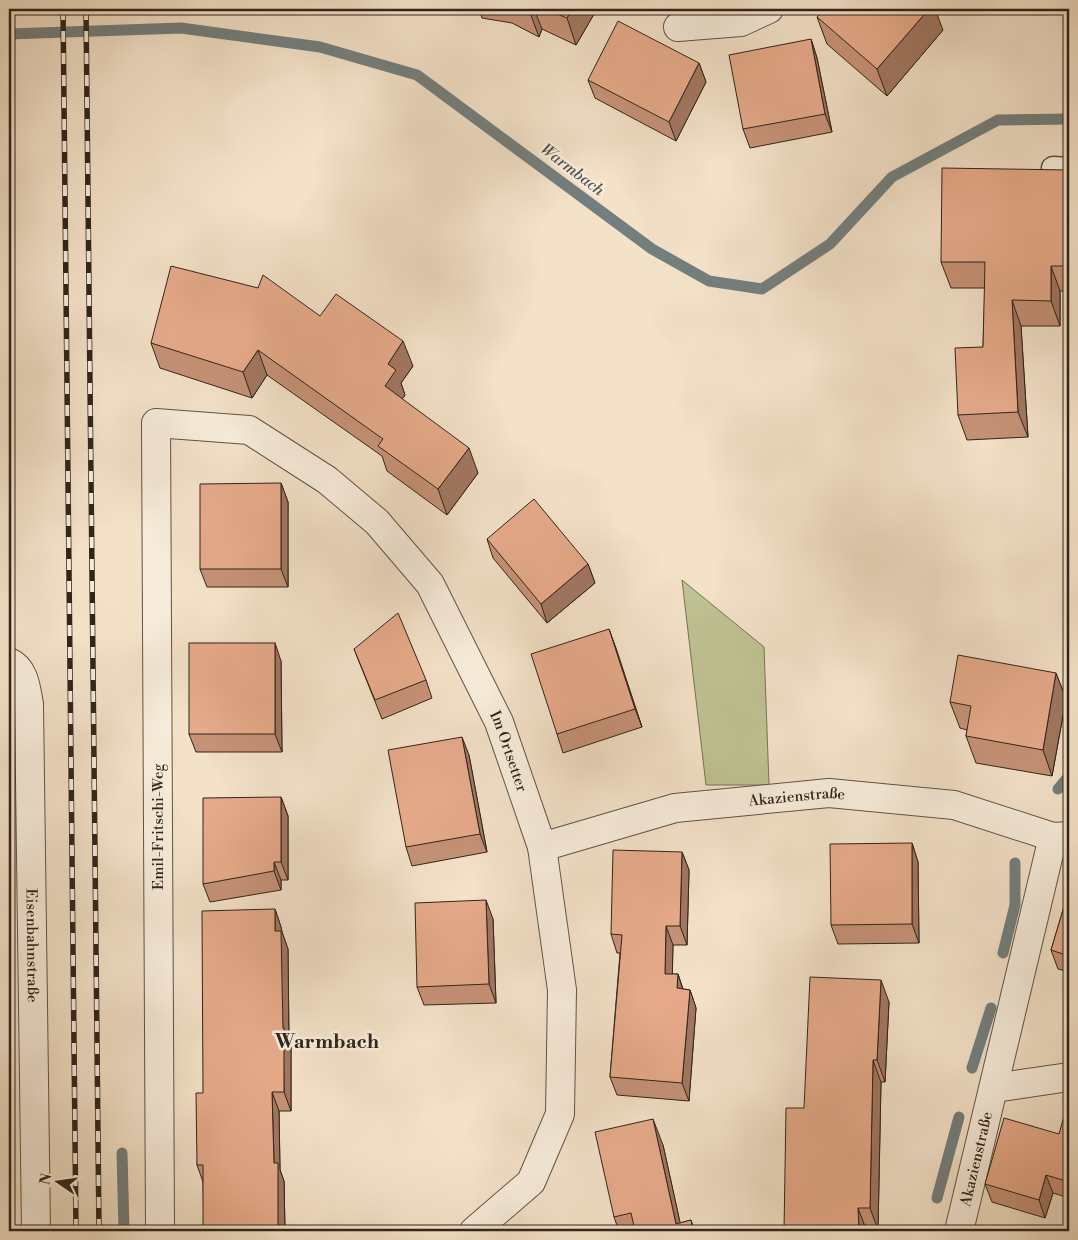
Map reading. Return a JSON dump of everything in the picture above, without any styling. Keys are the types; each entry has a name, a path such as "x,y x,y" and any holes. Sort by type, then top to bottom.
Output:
{"street":[{"path":"678,27 741,22 769,9"},
{"name":"Im Ortsetter","path":"156,423 249,430 326,480 377,522 430,584 499,722 542,847 562,990 560,1114 531,1182 474,1231"},
{"name":"Emil-Fritschi-Weg","path":"156,423 160,1231"},
{"name":"Eisenbahnstraße","path":"11,662 24,676 30,704 36,1231"},
{"name":"Akazienstraße","path":"542,847 676,808 829,793 954,805 1061,836 994,1088 959,1231"},
{"path":"994,1088 1069,1077"}],"green space":[{"path":"682,580 764,647 769,785 706,785"}],"building":[{"path":"545,9 572,9 567,18"},
{"path":"824,9 929,9 877,69 817,17"},
{"path":"618,21 699,63 669,122 588,80"},
{"path":"811,39 825,114 743,129 729,55"},
{"path":"942,168 1069,170 1069,266 1051,266 1051,301 1012,300 1018,412 958,415 955,348 983,347 985,262 941,262"},
{"path":"171,266 258,288 263,275 320,316 336,294 403,341 388,364 396,370 385,386 469,448 438,489 378,446 383,439 258,350 243,372 151,343"},
{"path":"281,483 281,569 200,569 200,484"},
{"path":"534,499 588,564 541,604 487,539"},
{"path":"398,613 426,680 375,700 354,649"},
{"path":"609,629 635,709 557,734 531,654"},
{"path":"189,643 275,643 275,734 189,734"},
{"path":"958,655 1056,673 1043,750 966,736 971,706 950,702"},
{"path":"462,737 480,834 406,847 388,750"},
{"path":"281,797 281,862 274,862 274,871 203,884 203,798"},
{"path":"912,843 912,924 831,925 830,844"},
{"path":"613,850 682,852 680,926 666,926 665,974 678,974 677,988 690,990 682,1083 610,1077 622,935 611,934"},
{"path":"1069,890 1069,956 1051,950"},
{"path":"486,900 489,984 417,987 415,903"},
{"path":"275,909 275,931 281,931 284,1028 284,1092 272,1092 274,1163 278,1163 278,1230 203,1230 203,1165 197,1165 196,1093 203,1093 202,911"},
{"path":"810,977 881,980 877,1060 873,1060 870,1208 858,1208 859,1231 784,1231 786,1108 804,1108"},
{"path":"1066,1109 1069,1110 1069,1182 1046,1175 1039,1200 985,1184 1004,1118 1059,1134"},
{"path":"653,1119 676,1224 691,1220 693,1231 635,1231 631,1213 614,1217 595,1132"}],"waterway":[{"name":"Warmbach","path":"9,34 181,28 320,47 417,75 652,249 709,281 762,289 830,244 892,177 998,120 1069,119"},
{"path":"1058,789 1069,776"},
{"path":"1003,953 1015,905 1015,863"},
{"path":"972,1068 991,1008"},
{"path":"937,1198 959,1117"},
{"path":"122,1153 124,1231"}],"railway":[{"path":"63,9 76,1231"},
{"path":"86,9 99,1231"}],"district":[{"name":"Warmbach","path":"327,1041"}]}
